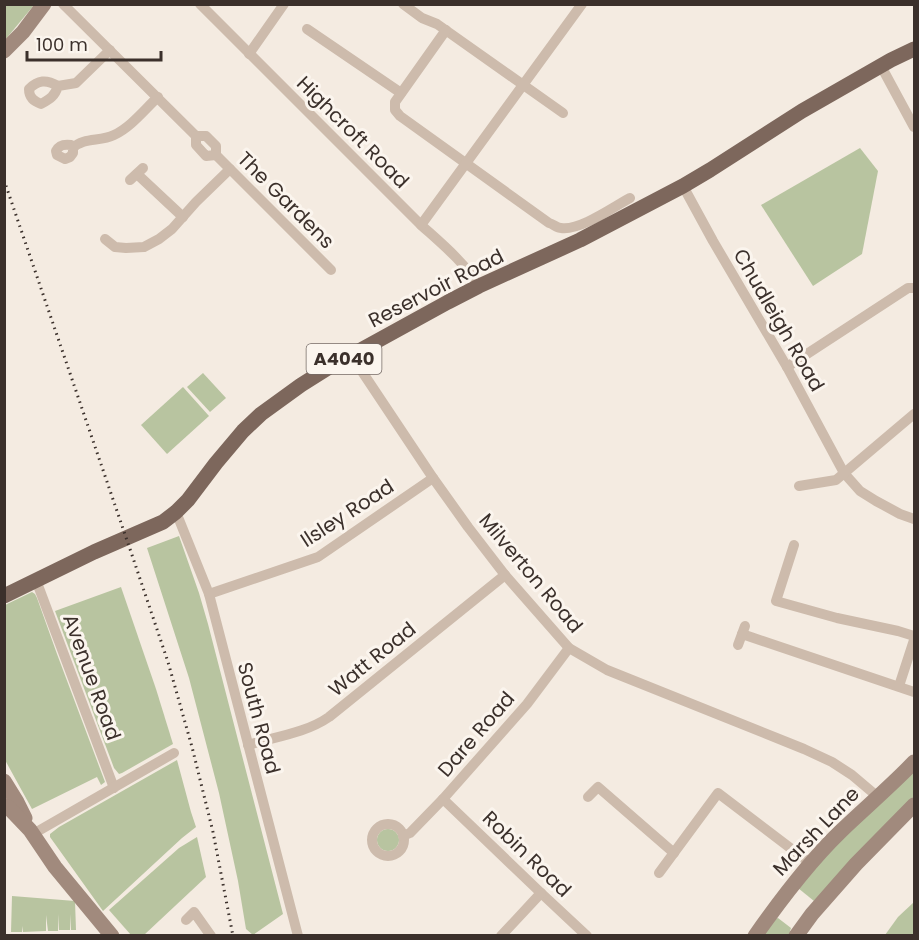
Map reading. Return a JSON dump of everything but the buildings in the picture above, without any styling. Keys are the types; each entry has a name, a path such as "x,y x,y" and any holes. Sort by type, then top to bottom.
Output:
{"main road":[{"path":"4,51 23,32 44,4"},
{"name":"Reservoir Road","path":"4,596 94,552 163,522 188,500 243,431 261,414 301,385 479,286 580,240 683,186 802,111 915,49"},
{"name":"Marsh Lane","path":"756,936 786,892 810,863 915,762"},
{"path":"4,781 31,832"},
{"path":"796,936 856,864 915,805"},
{"path":"4,806 9,808 31,832 55,867 109,935"}],"street":[{"name":"The Gardens","path":"63,4 196,136 196,145 206,156 216,155 332,270"},
{"name":"Highcroft Road","path":"200,4 466,267 479,286"},
{"path":"249,54 284,4"},
{"path":"421,225 582,4"},
{"path":"404,5 422,18 446,30 563,113"},
{"path":"307,29 401,93"},
{"path":"446,30 395,102 395,110 400,116 560,228 582,225 630,198"},
{"path":"58,86 76,83 110,50"},
{"path":"881,66 915,127"},
{"path":"73,148 81,141 101,140 114,135 131,123 158,96"},
{"path":"105,239 115,247 126,248 144,247 159,239 172,229 230,169"},
{"path":"137,174 183,217"},
{"name":"Chudleigh Road","path":"683,186 788,368 844,473 860,491 900,514 915,519"},
{"path":"111,258 115,247"},
{"path":"788,368 908,288 915,288"},
{"name":"Milverton Road","path":"351,356 468,527 505,575 569,648 607,670 804,748 852,775 878,797"},
{"path":"799,486 836,480 915,414"},
{"name":"Ilsley Road","path":"209,594 318,557 433,478"},
{"name":"South Road","path":"176,512 209,594 298,936"},
{"path":"794,545 776,601 837,618 897,631 915,638 899,686"},
{"name":"Watt Road","path":"248,745 303,730 324,721 505,575"},
{"name":"Avenue Road","path":"36,580 114,788"},
{"path":"742,635 915,692"},
{"name":"Dare Road","path":"403,836 410,833 443,799 527,704 569,648"},
{"path":"31,832 174,753"},
{"path":"588,797 598,787 674,852"},
{"path":"658,873 718,793 810,863"},
{"name":"Robin Road","path":"443,799 587,936"},
{"path":"501,936 541,893"},
{"path":"186,920 194,912 211,936"}],"green space":[{"path":"5,5 34,5 5,40"},
{"path":"860,148 878,171 862,254 813,286 761,205"},
{"path":"203,373 226,398 210,412 187,387"},
{"path":"183,387 209,416 167,454 141,425"},
{"path":"179,536 208,624 283,914 253,935 246,929 219,793 189,678 147,548"},
{"path":"121,587 173,744 119,774 114,768 55,611"},
{"path":"32,592 37,598 105,782 101,785 97,777 32,809 5,760 5,605"},
{"path":"177,760 196,827 103,911 50,834"},
{"path":"914,767 914,801 814,901 798,888 798,883"},
{"path":"388,829 396,832 399,840 396,848 388,851 380,848 377,840 380,832"},
{"path":"197,837 206,877 144,935 131,935 109,910 179,848"},
{"path":"12,896 75,901 76,930 71,930 70,914 70,930 59,930 58,914 58,931 48,931 46,915 46,931 23,932 23,926 22,932 11,932"},
{"path":"914,902 914,935 885,935 898,917"},
{"path":"778,918 791,928 791,935 762,936 775,919"}],"railway":[{"path":"4,180 168,662 213,832 233,936"}]}
